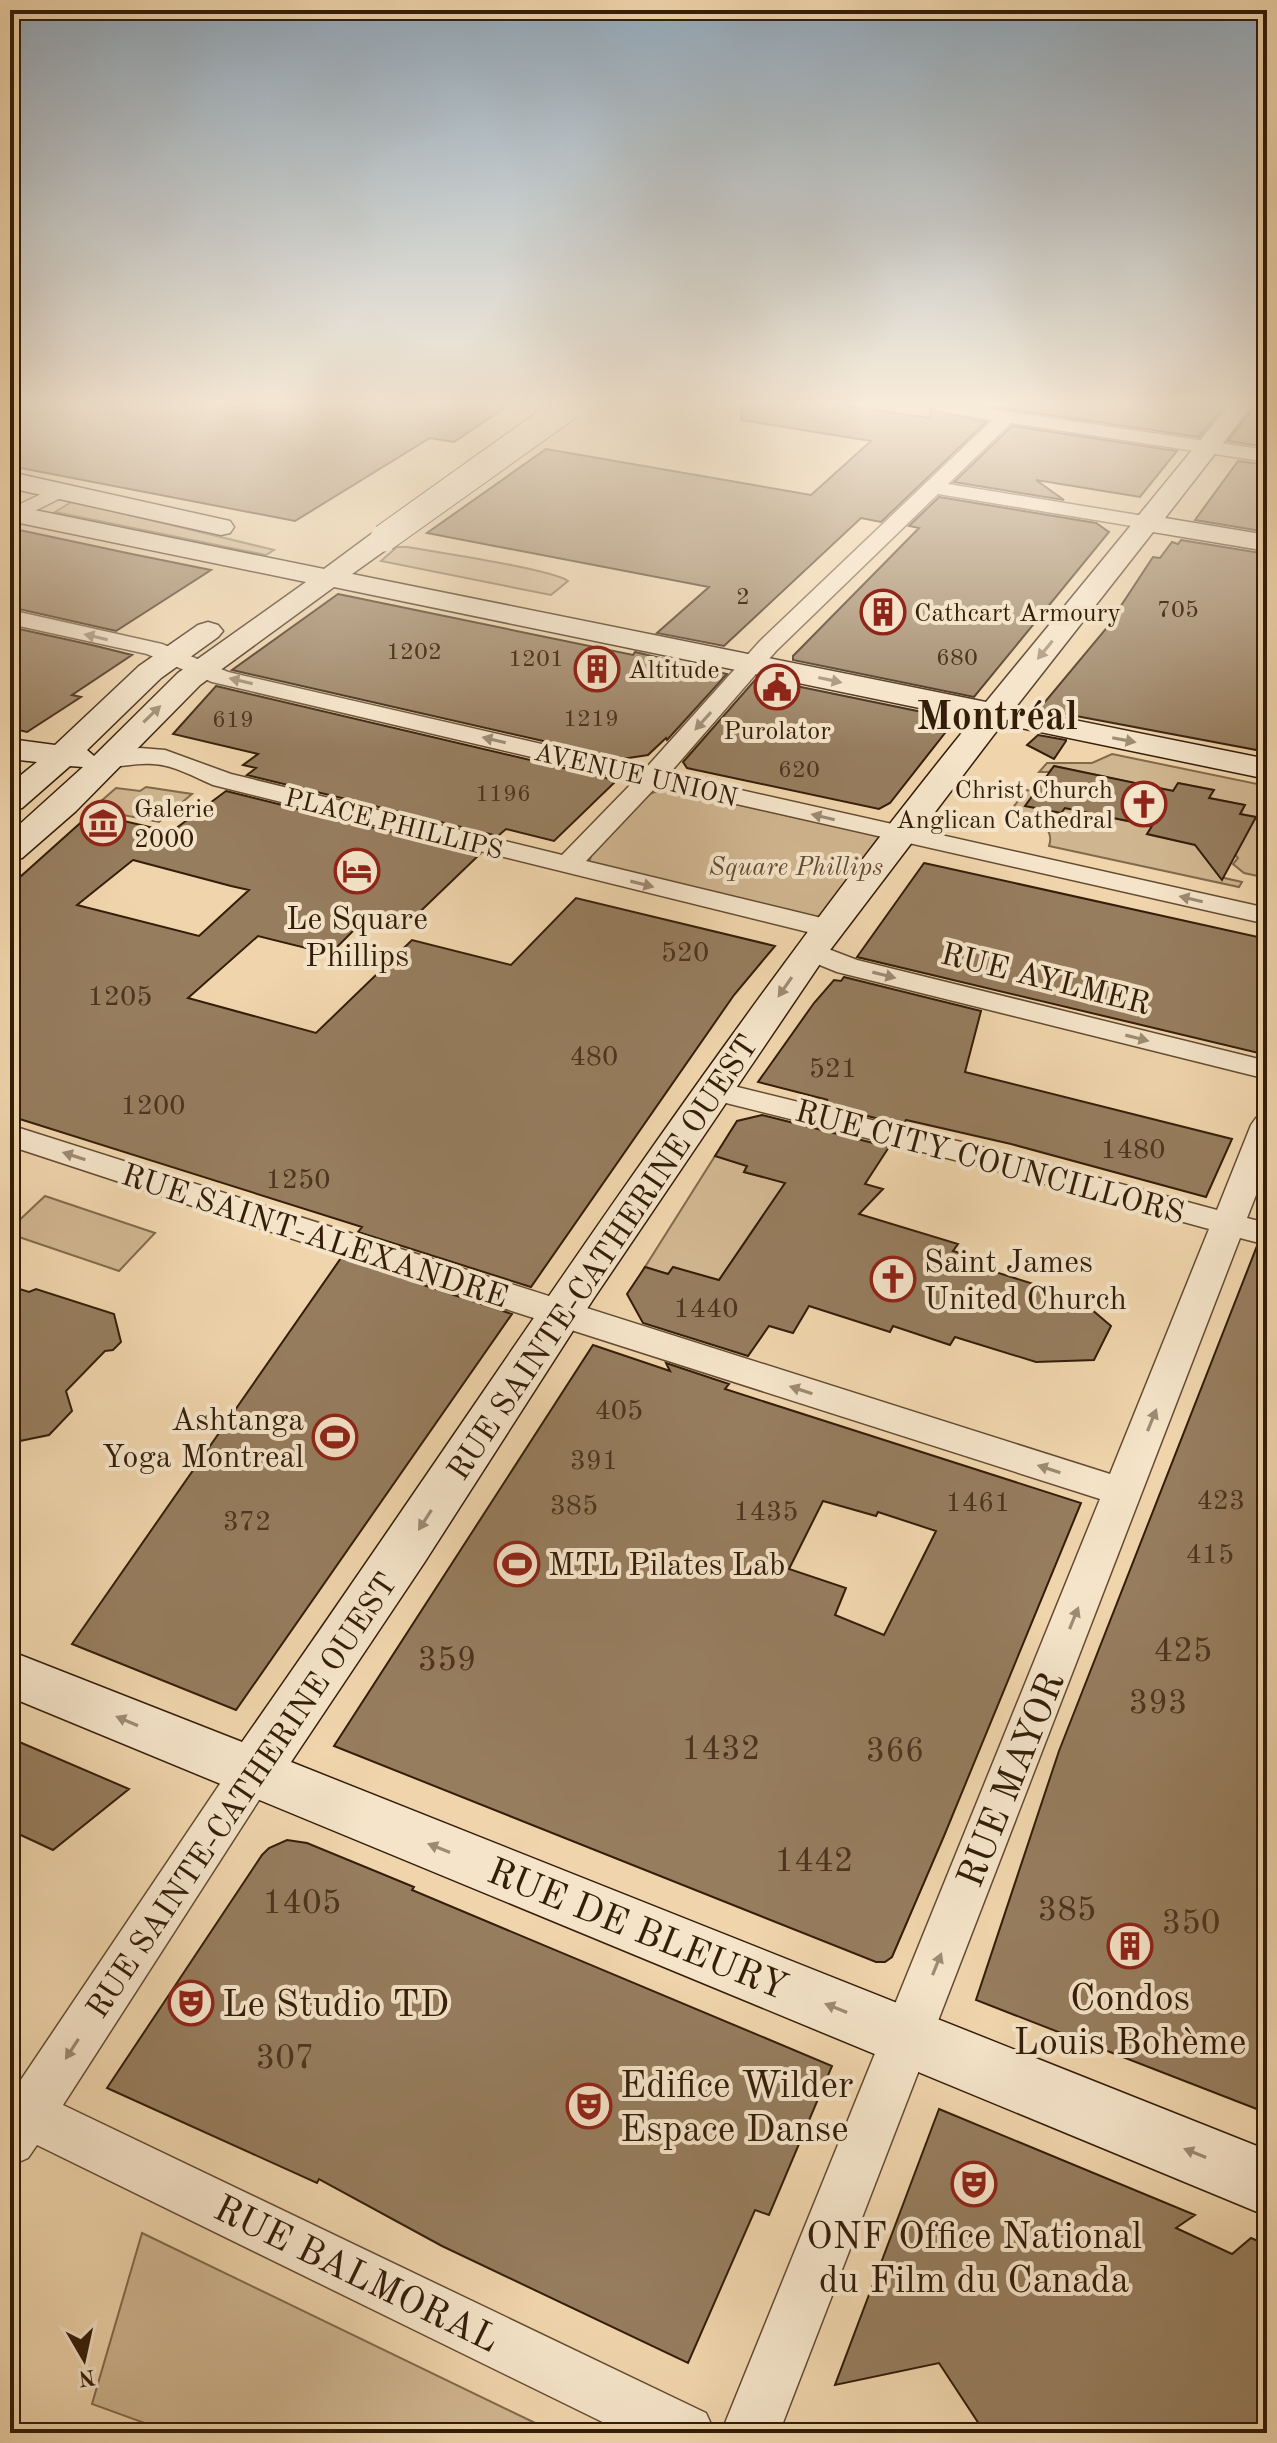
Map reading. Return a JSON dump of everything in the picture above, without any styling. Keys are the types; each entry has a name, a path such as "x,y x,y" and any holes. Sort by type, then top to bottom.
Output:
{"main road":[{"path":"37,520 295,572"},
{"path":"190,520 241,532"},
{"path":"10,801 128,692 171,657 295,572 332,564 353,531 369,520"},
{"path":"10,851 64,804 200,669 332,564 384,538 409,520"},
{"name":"RUE SAINTE-CATHERINE OUEST","path":"252,1773 406,1549 560,1314 819,939 993,714 1107,574 1146,520"},
{"path":"1167,520 1267,543"},
{"path":"1185,520 1267,529"},
{"path":"285,543 332,564 738,648 753,665 1267,769"},
{"path":"10,749 105,760"},
{"name":"RUE DE BLEURY","path":"10,1673 1267,2183"}],"street":[{"path":"567,865 652,777 768,646 899,520"},
{"name":"AVENUE UNION","path":"10,617 154,649 220,677 899,835 1267,916"},
{"name":"PLACE PHILLIPS","path":"105,760 126,772 222,780 567,865 819,939"},
{"name":"RUE AYLMER","path":"819,939 847,966 1267,1070"},
{"name":"RUE CITY COUNCILLORS","path":"713,1090 998,1161 1267,1234"},
{"name":"RUE MAYOR","path":"750,2433 1267,1125"},
{"name":"RUE SAINT-ALEXANDRE","path":"10,1135 560,1314 1123,1492"},
{"name":"RUE SAINTE-CATHERINE OUEST","path":"19,2128 252,1773"},
{"name":"RUE BALMORAL","path":"19,2128 686,2433"}],"green space":[{"path":"94,520 151,520 274,550 266,555"},
{"path":"397,547 517,566 568,581 551,595 381,561"},
{"path":"1112,754 1267,786 1267,878 1244,873 1233,864 1238,858 1232,851 1256,817 1241,814 1244,805 1209,798 1213,790 1179,783 1173,791 1054,766 1049,772 1039,772 1047,763 1092,763"},
{"path":"146,787 192,794 159,822 92,809 116,788 140,791"},
{"name":"Square Phillips","path":"664,789 883,837 824,915 817,917 589,862 592,854 649,794"},
{"path":"1027,790 1035,792 1030,800 1043,810 1061,813 1065,808 1152,826 1147,834 1183,842 1188,835 1220,877 1242,882 1239,887 1049,846 1046,828 1017,811 1014,806"},
{"path":"715,1156 747,1166 744,1172 786,1183 719,1280 668,1274 645,1267"},
{"path":"45,1196 155,1233 119,1271 10,1234 10,1229"},
{"path":"142,2233 556,2433 172,2433 92,2404"}],"building":[{"path":"445,520 859,520 724,646 657,633 709,587 427,533"},
{"path":"915,520 1078,520 1096,523 1109,532 974,697 793,660 793,656 919,528 909,526"},
{"path":"1195,520 1267,520 1267,532"},
{"path":"10,528 211,570 116,631 10,607"},
{"path":"1181,540 1267,554 1267,752 1039,709 1105,630 1153,557 1160,558 1172,542 1178,544"},
{"path":"338,594 633,655 635,652 727,674 667,740 648,755 622,759 232,670"},
{"path":"10,627 132,655 72,695 81,697 27,732 10,728"},
{"path":"755,680 956,719 890,803 879,809 687,768 683,762"},
{"path":"216,686 616,781 554,841 506,829 498,836 247,775 256,768 243,765 258,754 173,734"},
{"path":"1038,735 1066,740 1054,759 1027,745"},
{"name":"Christ Church Anglican Cathedral","path":"1054,766 1173,791 1178,783 1214,790 1209,798 1245,805 1240,814 1256,817 1222,880 1195,845 1147,834 1152,826 1065,808 1061,813 1025,806"},
{"path":"226,791 480,854 401,930 363,921 330,954 258,936 188,998 316,1033 412,940 511,965 576,898 775,946 734,995 531,1287 358,1232 362,1227 10,1116 10,886 87,817 98,815 171,832","holes":["133,860 249,890 199,936 77,905"]},
{"path":"924,863 1267,939 1267,1055 857,957"},
{"path":"844,977 981,1011 965,1072 1232,1139 1206,1197 1011,1144 906,1120 903,1125 816,1103 828,1100 758,1082 814,1003 834,980 841,981"},
{"path":"762,1115 889,1147 865,1184 883,1189 859,1214 958,1244 953,1251 993,1263 989,1270 1078,1298 1111,1326 1094,1360 1036,1362 955,1337 950,1345 893,1326 890,1332 809,1306 793,1333 769,1326 748,1356 643,1323 627,1294 645,1267 668,1274 673,1267 719,1280 785,1183 744,1172 747,1166 715,1156 737,1121"},
{"path":"1257,1246 1267,1248 1267,2113 976,2000 1059,1751"},
{"path":"341,1258 512,1314 236,1710 72,1644"},
{"path":"10,1286 29,1292 36,1289 114,1314 121,1342 113,1350 105,1351 66,1391 72,1411 49,1435 10,1443"},
{"path":"593,1345 670,1371 666,1363 729,1384 725,1389 1081,1503 944,1836 892,1957 885,1962 876,1962 334,1746","holes":["823,1501 876,1516 878,1512 936,1531 884,1635 835,1615 846,1588 789,1569"]},
{"path":"10,1738 129,1789 53,1850 10,1830"},
{"name":"Edifice Wilder Espace Danse","path":"287,1840 307,1843 414,1887 412,1890 832,2066 769,2215 755,2210 688,2363 442,2246 319,2179 317,2183 107,2088 262,1855 269,1848"},
{"path":"939,2109 1195,2215 1176,2228 1232,2254 1251,2238 1267,2245 1267,2433 985,2433 939,2363 835,2385"}],"place":[{"name":"Cathcart Armoury","path":"883,612"},
{"name":"Altitude","path":"597,669"},
{"name":"Purolator","path":"777,687"},
{"name":"Christ Church Anglican Cathedral","path":"1144,804"},
{"name":"Galerie 2000","path":"103,823"},
{"name":"Le Square Phillips","path":"357,871"},
{"name":"Saint James United Church","path":"893,1279"},
{"name":"Ashtanga Yoga Montreal","path":"335,1437"},
{"name":"MTL Pilates Lab","path":"517,1564"},
{"name":"Condos Louis Bohème","path":"1130,1946"},
{"name":"Le Studio TD","path":"191,2003"},
{"name":"Edifice Wilder Espace Danse","path":"589,2106"},
{"name":"ONF Office National du Film du Canada","path":"974,2184"}],"district":[{"name":"Montréal","path":"997,715"}]}
